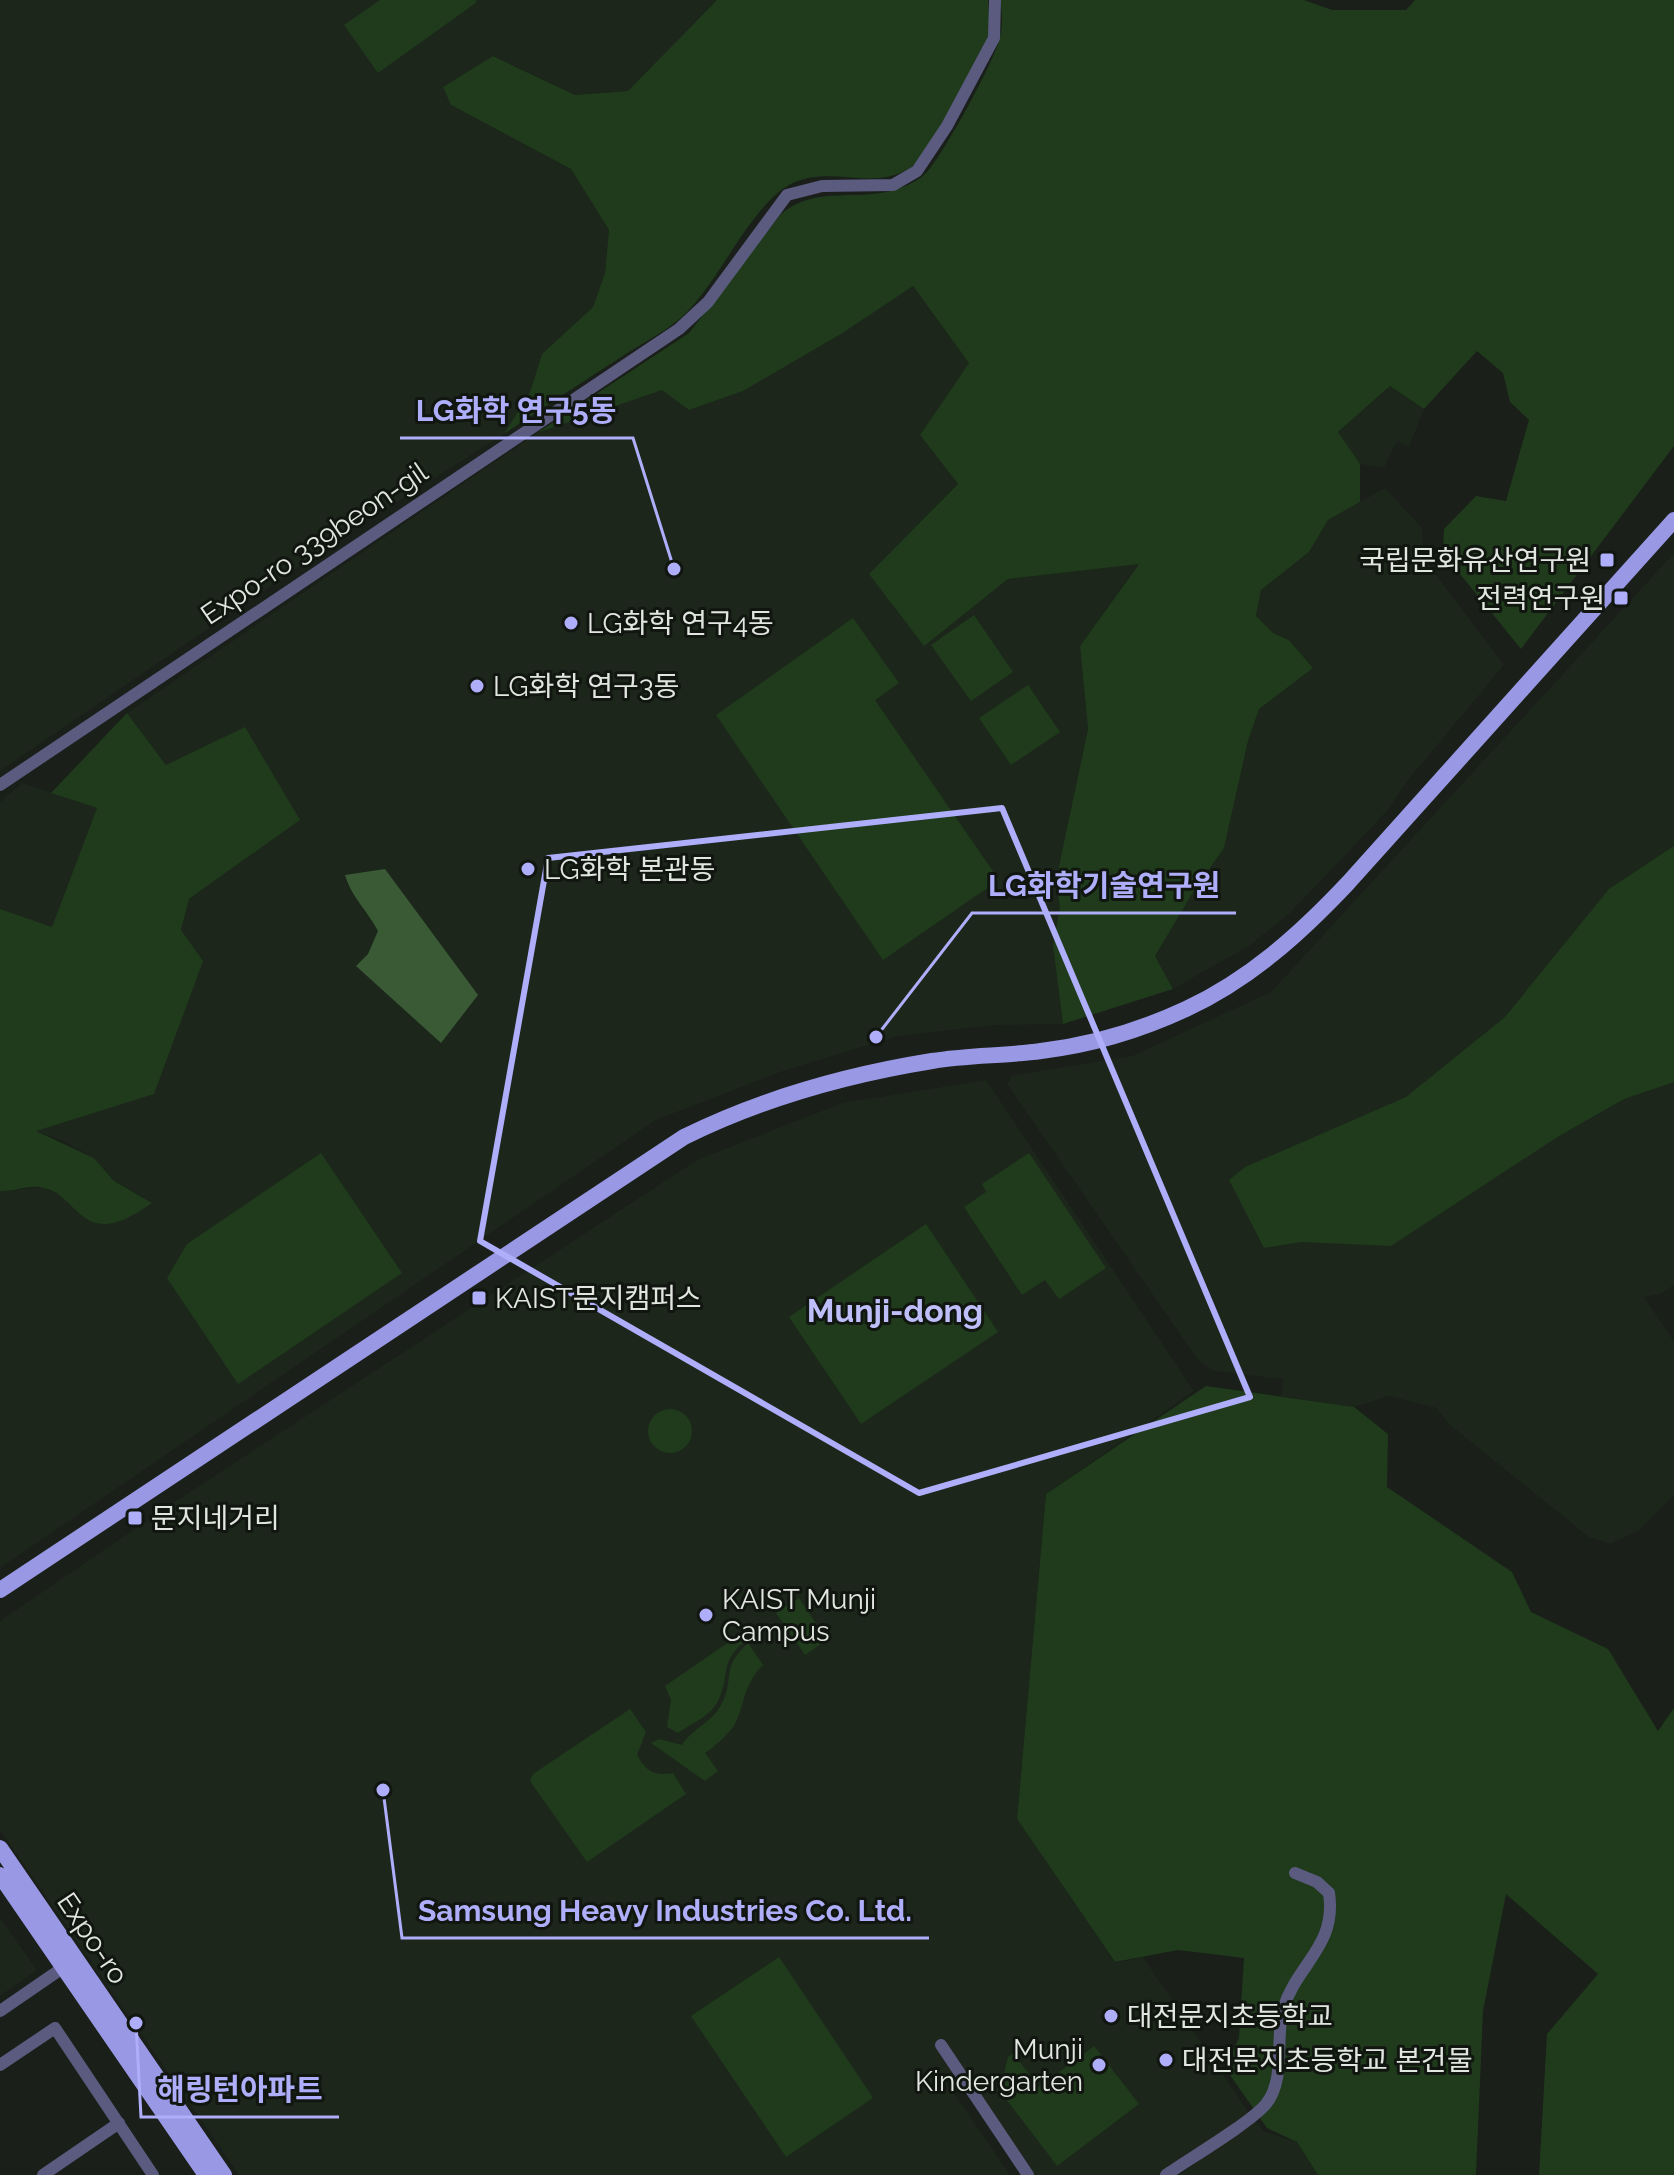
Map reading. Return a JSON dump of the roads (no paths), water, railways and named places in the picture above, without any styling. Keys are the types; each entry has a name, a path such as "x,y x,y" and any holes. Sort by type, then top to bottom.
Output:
{"main road":[{"path":"0,1590 684,1137 773,1097 849,1076 935,1060 1041,1051 1105,1038 1187,1008 1239,980 1293,940 1348,883 1674,520"},
{"name":"Expo-ro","path":"0,1848 224,2175"},
{"name":"Expo-ro","path":"0,1875 206,2175"}],"street":[{"name":"Expo-ro 339beon-gil","path":"0,785 679,329 708,302 787,195 822,186 893,185 917,171 941,137 994,38 995,0"},
{"path":"1166,2175 1257,2112 1275,2087 1278,2032 1284,2005 1330,1925 1329,1893 1317,1882 1295,1873"},
{"path":"0,2011 64,1967"},
{"path":"0,2065 55,2028 153,2175"},
{"path":"941,2045 1028,2175"},
{"path":"43,2175 119,2123"}],"place":[{"name":"국립문화유산연구원","path":"1607,560"},
{"name":"LG화학 연구5동","path":"674,569"},
{"name":"전력연구원","path":"1621,598"},
{"name":"LG화학 연구4동","path":"571,623"},
{"name":"LG화학 연구3동","path":"477,686"},
{"name":"LG화학 본관동","path":"528,869"},
{"name":"LG화학기술연구원","path":"876,1037"},
{"name":"KAIST문지캠퍼스","path":"479,1298"},
{"name":"문지네거리","path":"135,1518"},
{"name":"KAIST Munji Campus","path":"706,1615"},
{"name":"Samsung Heavy Industries Co. Ltd.","path":"383,1790"},
{"name":"대전문지초등학교","path":"1111,2016"},
{"name":"해링턴아파트","path":"136,2023"},
{"name":"대전문지초등학교 본건물","path":"1166,2060"},
{"name":"Munji Kindergarten","path":"1099,2065"}],"district":[{"name":"Munji-dong","path":"895,1311"}]}
